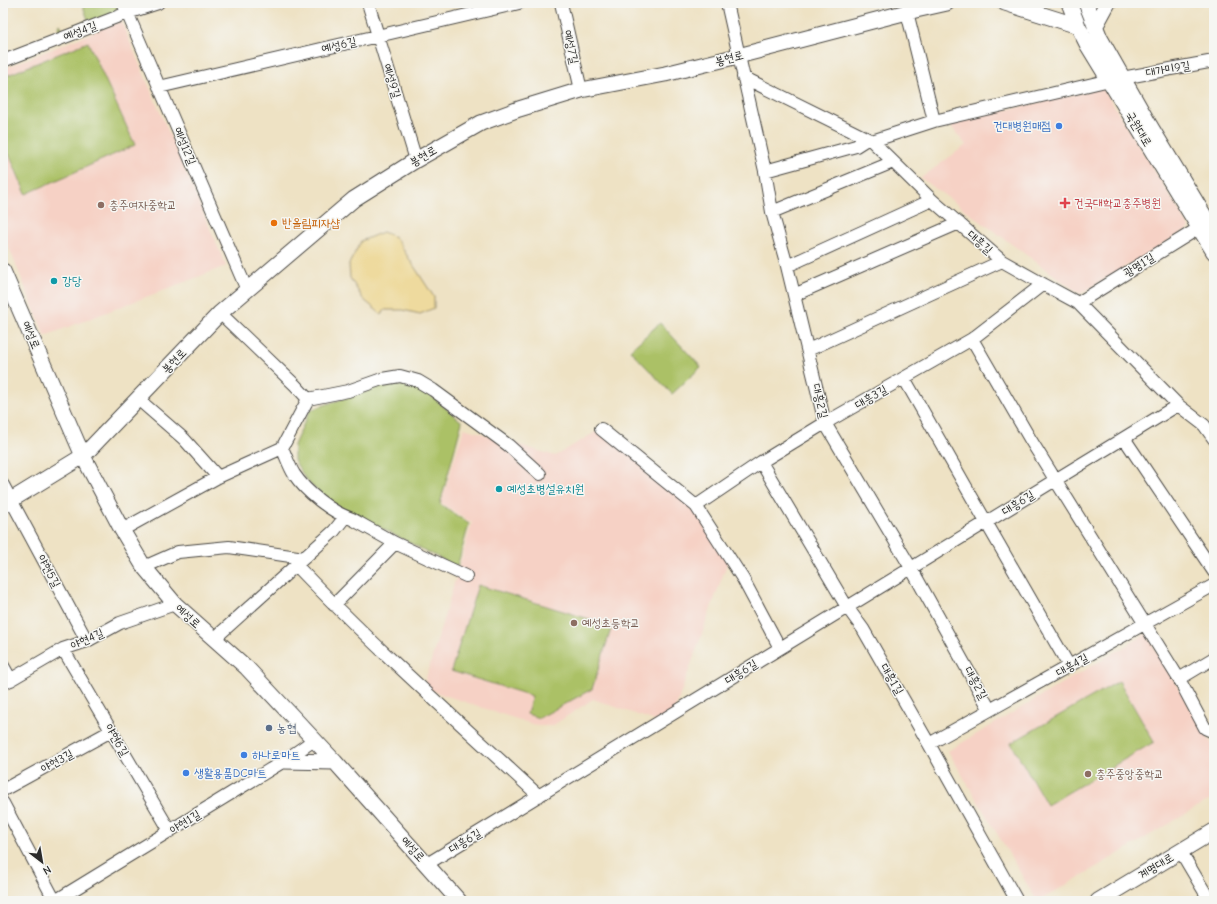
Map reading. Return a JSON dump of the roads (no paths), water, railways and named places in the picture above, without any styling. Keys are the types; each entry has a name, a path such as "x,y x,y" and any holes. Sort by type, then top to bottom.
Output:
{"street":[{"name":"예성4길","path":"3,61 125,8 158,3"},
{"name":"예성9길","path":"368,3 416,160"},
{"name":"예성6길","path":"160,87 519,3"},
{"name":"예성7길","path":"561,3 580,90"},
{"name":"대흥2길","path":"727,3 765,171 772,212 787,266 825,423 911,568 990,710"},
{"name":"봉현로","path":"7,503 83,456 220,314 354,199 416,160 481,123 519,109 580,90 664,74 738,56 909,9 947,3"},
{"path":"1005,3 1078,26"},
{"name":"국원대로","path":"1069,3 1087,44 1116,79 1209,225 1214,252"},
{"name":"국원대로","path":"1086,3 1116,79"},
{"path":"1095,27 1108,3"},
{"name":"예성12길","path":"125,8 247,290"},
{"path":"909,9 934,121"},
{"name":"대가미9길","path":"765,171 856,146 870,140 934,121 1116,79 1214,61"},
{"name":"대흥길","path":"743,76 870,140 932,200 1002,261 1078,303 1178,405 1209,425 1214,440"},
{"path":"772,212 893,162"},
{"path":"787,266 932,200"},
{"path":"794,295 959,223"},
{"name":"광명1길","path":"1078,303 1209,225"},
{"path":"808,350 1002,261"},
{"name":"예성로","path":"3,271 83,456 122,530 144,567 175,604 247,668 335,762 459,901"},
{"name":"대흥3길","path":"696,506 760,462 972,339 1043,284"},
{"path":"220,314 295,385 308,400"},
{"path":"972,339 1030,439 1180,679 1205,728 1214,732"},
{"path":"122,530 218,476 282,448 308,400 348,391 382,379 400,376 418,381 433,390 508,445 540,474"},
{"path":"904,378 1069,666"},
{"path":"138,399 184,439 218,476"},
{"name":"대흥6길","path":"427,864 1178,405"},
{"path":"601,429 696,506 743,579 780,648"},
{"path":"1124,438 1214,572"},
{"path":"282,448 294,474 316,499 346,517 466,576"},
{"name":"대흥1길","path":"760,462 847,607 863,629 1017,901"},
{"name":"야현5길","path":"3,485 7,503 87,641"},
{"path":"214,639 334,531 346,517"},
{"path":"334,605 395,542"},
{"path":"144,567 178,552 229,547 300,562 334,605 539,796"},
{"name":"대흥4길","path":"929,744 1214,586"},
{"name":"야현4길","path":"7,682 63,649 87,641 120,623 175,604"},
{"name":"야현6길","path":"63,649 170,831"},
{"path":"1180,679 1214,658"},
{"path":"3,666 7,682"},
{"name":"야현3길","path":"3,790 111,731"},
{"name":"야현1길","path":"55,901 284,761 314,740"},
{"path":"284,761 335,762"},
{"path":"3,802 55,901"},
{"name":"계명대로","path":"1098,901 1214,832"},
{"path":"1180,852 1210,901"}],"place":[{"name":"건대병원매점","path":"1059,126"},
{"name":"건국대학교충주병원","path":"1065,203"},
{"name":"충주여자중학교","path":"101,205"},
{"name":"반올림피자샵","path":"274,223"},
{"name":"강당","path":"54,281"},
{"name":"예성초병설유치원","path":"499,489"},
{"name":"예성초등학교","path":"574,623"},
{"name":"농협","path":"269,728"},
{"name":"하나로마트","path":"244,755"},
{"name":"생활용품DC마트","path":"186,773"},
{"name":"충주중앙중학교","path":"1088,774"}]}
